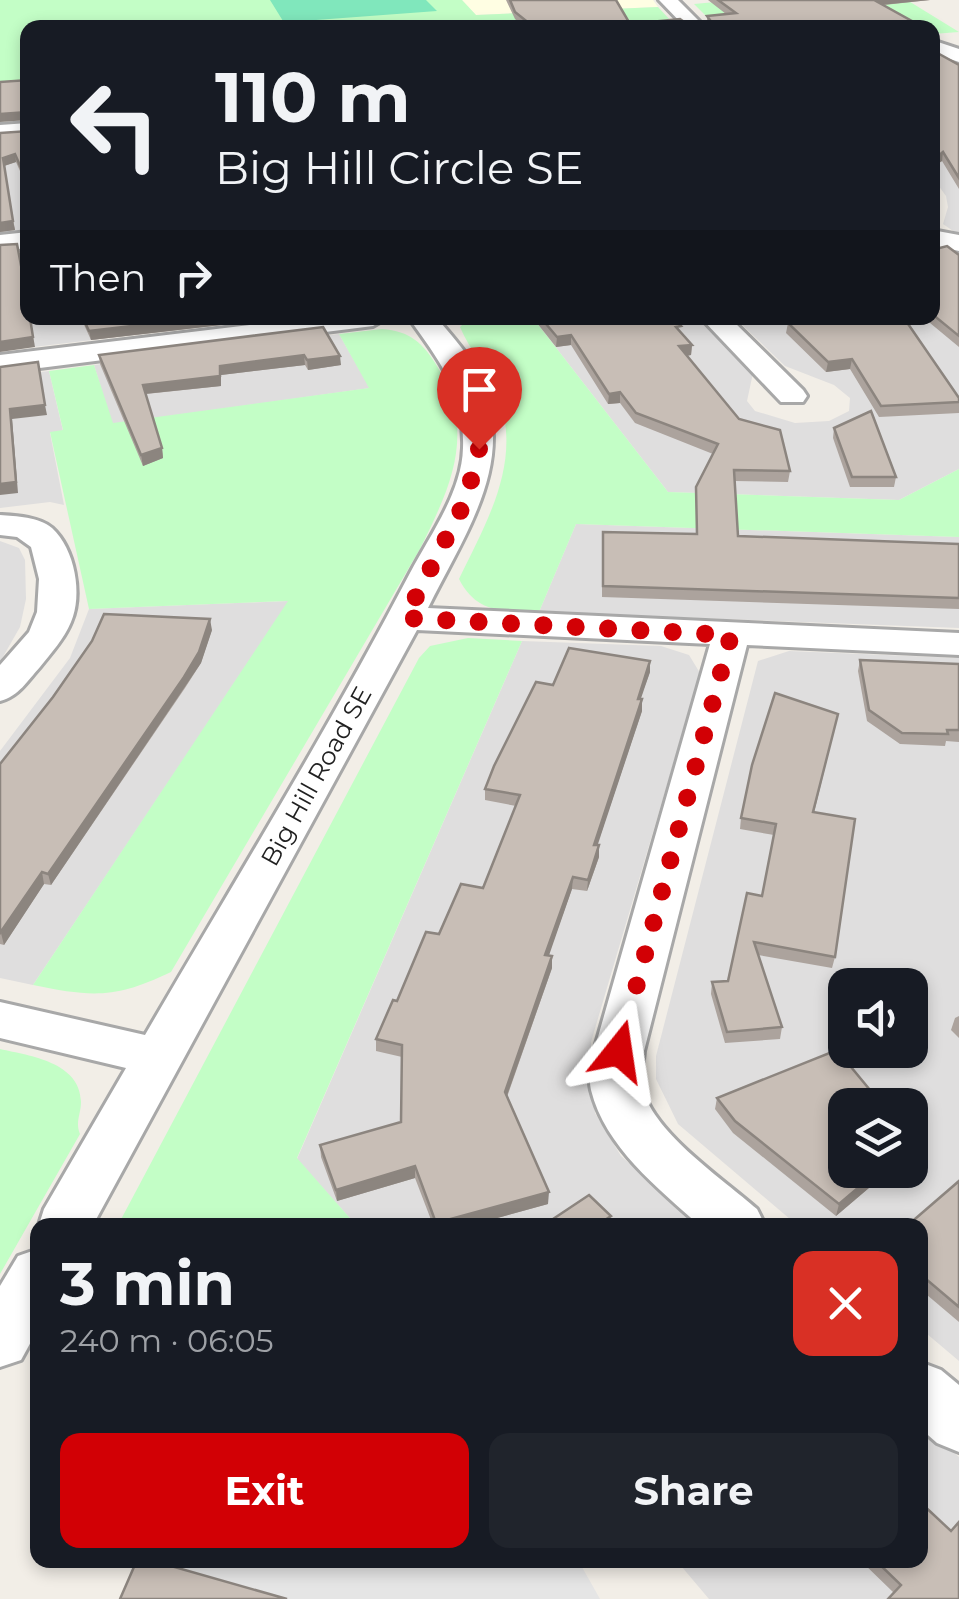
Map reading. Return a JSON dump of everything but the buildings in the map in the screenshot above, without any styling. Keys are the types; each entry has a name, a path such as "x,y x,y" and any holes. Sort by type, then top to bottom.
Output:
{"street":[{"path":"668,0 689,20"},
{"path":"0,364 316,325"},
{"name":"Big Hill Road SE","path":"68,1218 405,618 466,500 479,449 474,403 460,367 428,325"},
{"path":"722,325 792,396"},
{"path":"0,525 34,531 46,541 58,604 52,622 0,689"},
{"path":"405,618 959,644"},
{"path":"729,1218 645,1140 625,1112 616,1086 619,1051 731,635"},
{"path":"0,1020 158,1057"},
{"path":"0,1341 30,1287"},
{"path":"928,1397 959,1423"}],"shaded area":[{"path":"462,0 653,0 658,7 476,15"},
{"path":"940,53 959,63 959,235 943,224 948,207 940,188"},
{"path":"20,134 20,234 0,236 0,136"},
{"path":"940,247 959,249 959,469 899,500 668,492 538,325 706,325 753,373 747,401 755,411 795,423 829,421 849,411 850,398 834,385 785,366 742,325 940,325"},
{"path":"20,251 20,325 219,325 0,351 0,253"},
{"path":"339,334 370,388 112,424 94,365"},
{"path":"49,371 63,431 50,433 64,505 50,502 0,508 0,377"},
{"path":"576,524 959,537 959,628 539,612"},
{"path":"0,541 19,548 25,560 26,599 20,627 0,662"},
{"path":"289,601 33,985 0,978 0,751 70,658 89,609"},
{"path":"522,641 661,646 689,655 700,673 591,1042 595,1113 621,1156 692,1218 350,1218 297,1159"},
{"path":"789,651 959,658 959,1361 928,1335 928,1218 789,1218 678,1124 656,1079 656,1056 758,661"},
{"path":"928,1430 959,1457 959,1599 709,1599 683,1568 928,1568"},
{"path":"132,1568 583,1568 600,1599 227,1599 130,1572"}],"green space":[{"path":"0,0 462,0 476,15 658,7 670,20 20,20 20,86 0,87"},
{"path":"270,0 426,0 437,11 316,20 282,20"},
{"path":"737,0 907,0 940,20 710,20 694,4"},
{"path":"940,20 959,32 940,33"},
{"path":"538,325 668,492 899,500 959,469 959,537 576,524 539,612 483,605 459,579 498,490 504,467 505,419 498,395 460,327"},
{"path":"382,329 408,336 426,351 449,390 456,414 455,459 450,481 420,549 171,972 134,987 103,993 33,985 288,601 89,609 50,432 63,430 49,371 94,365 113,423 369,388 339,334"},
{"path":"468,638 522,641 297,1158 350,1218 122,1218 419,658 430,646"},
{"path":"0,1049 39,1058 63,1069 79,1089 81,1102 80,1134 0,1274"}],"route":[{"path":"479,449 466,500 405,618 731,635 619,1051"}]}
